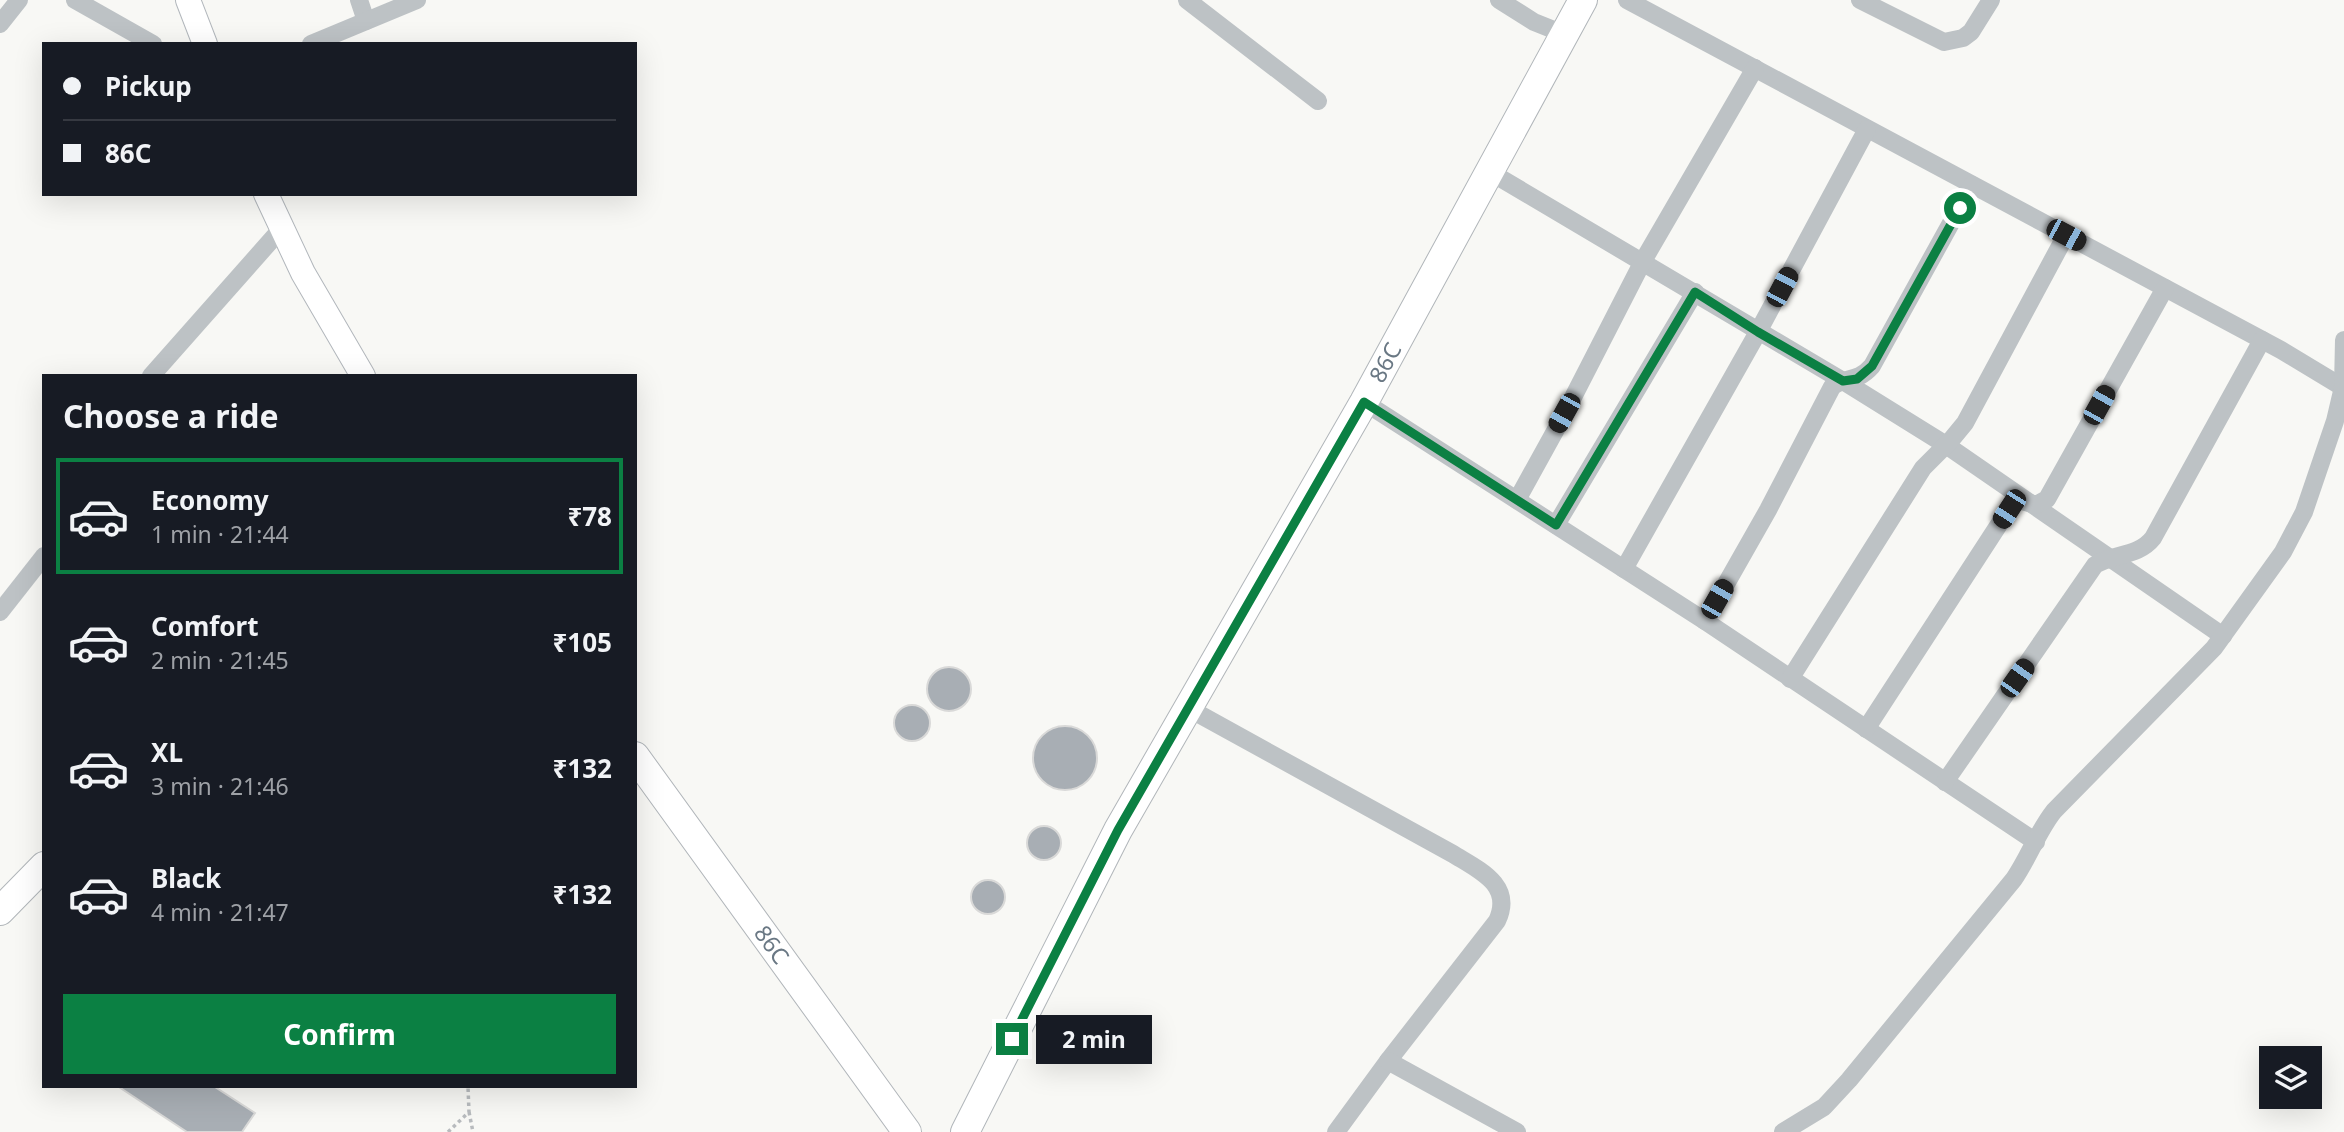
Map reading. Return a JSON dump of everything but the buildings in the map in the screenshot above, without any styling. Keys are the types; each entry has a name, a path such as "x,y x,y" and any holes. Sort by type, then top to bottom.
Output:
{"main road":[{"name":"86C","path":"965,1132 1118,830 1364,402 1583,0"},
{"name":"86C","path":"637,759 907,1132"},
{"path":"0,911 42,868"}],"street":[{"path":"0,24 19,0"},
{"path":"75,0 149,42"},
{"path":"188,0 204,42"},
{"path":"359,0 366,21"},
{"path":"316,42 417,0"},
{"path":"1186,0 1318,101"},
{"path":"1499,0 1534,22 1564,34"},
{"path":"1627,0 2262,340 2344,387"},
{"path":"1860,0 1944,42 1963,38 1972,32 1991,0"},
{"path":"1517,500 1643,261 1755,68"},
{"path":"1624,569 1758,332 1867,129"},
{"path":"1490,172 1695,292 1946,445 2222,636"},
{"path":"1705,621 1768,510 1825,398 1832,387 1843,381 1857,379 1872,366 1972,185"},
{"path":"267,196 303,273 362,374"},
{"path":"153,374 282,228"},
{"path":"1790,679 1923,468 1965,423 2066,235"},
{"path":"1866,729 2009,509 2020,500 2036,505 2047,499 2165,288"},
{"path":"1556,525 1695,292"},
{"path":"1945,782 2095,565 2107,557 2146,547 2153,538 2262,340"},
{"path":"1783,1132 1824,1107 1849,1080 2014,879 2043,825 2054,811 2222,636 2294,534 2314,484 2344,387 2344,340"},
{"path":"1364,402 1705,621 2036,842"},
{"path":"0,612 42,559"},
{"path":"1188,708 1453,854 1493,880 1499,891 1502,910 1497,921 1388,1060 1336,1132"},
{"path":"1388,1060 1517,1132"}],"path":[{"path":"468,1088 473,1132"},
{"path":"448,1132 469,1112"}],"route":[{"path":"1012,1039 1118,830 1364,402 1556,525 1695,292 1843,381 1857,379 1872,366 1960,208"}]}
